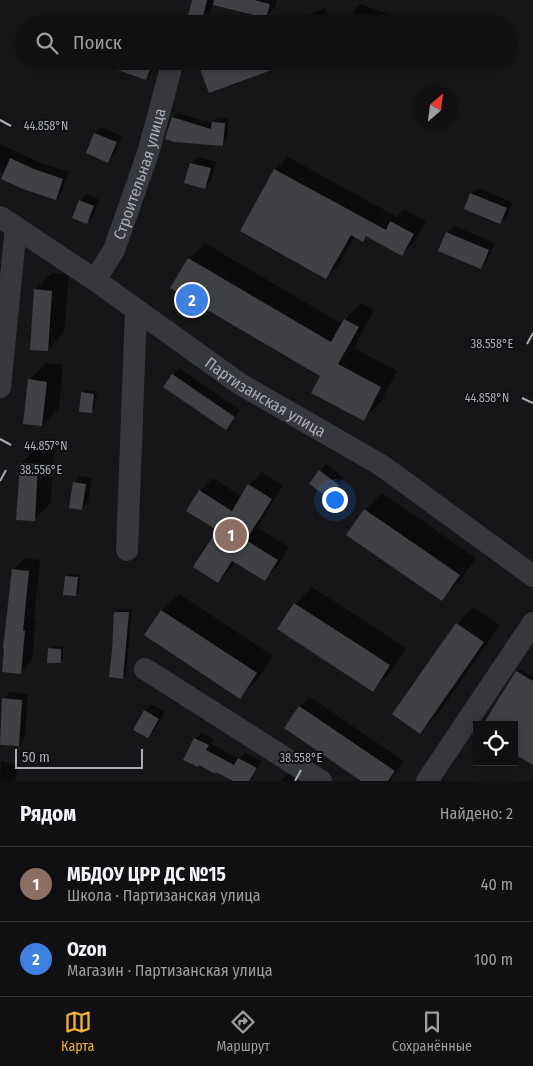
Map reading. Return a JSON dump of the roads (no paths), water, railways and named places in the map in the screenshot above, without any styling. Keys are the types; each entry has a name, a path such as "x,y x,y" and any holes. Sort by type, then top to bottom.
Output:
{"street":[{"name":"Строительная улица","path":"94,280 114,250 148,153 171,70"},
{"name":"Партизанская улица","path":"8,222 94,280 240,384 381,465 533,576"},
{"path":"0,387 8,222"},
{"path":"127,550 136,310"},
{"path":"427,781 533,623"},
{"path":"145,669 321,781"}],"place":[{"name":"Ozon","path":"192,300"},
{"name":"МБДОУ ЦРР ДС №15","path":"231,535"}]}
